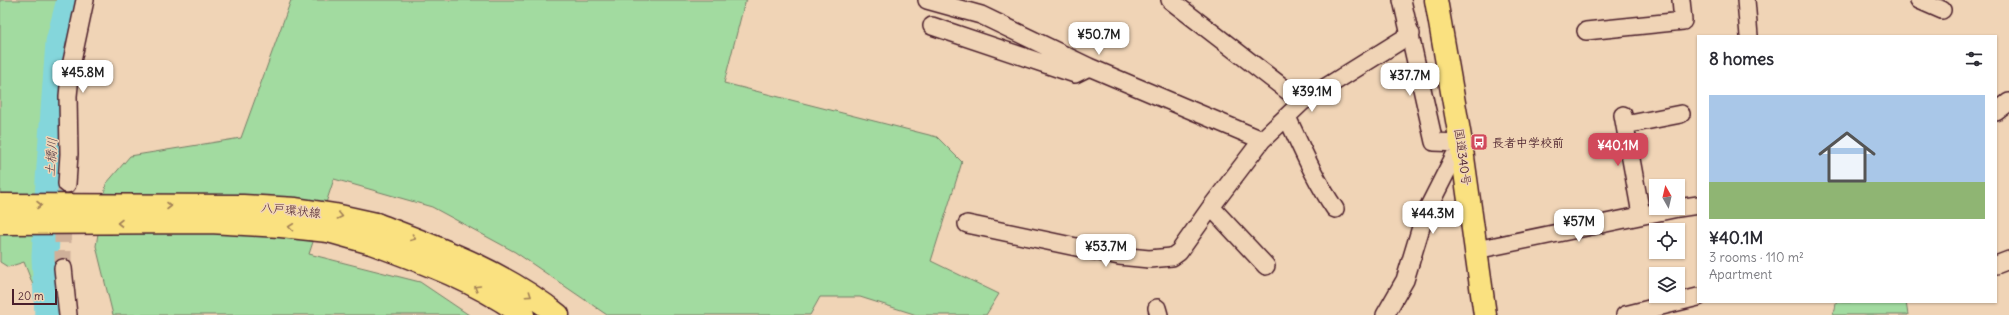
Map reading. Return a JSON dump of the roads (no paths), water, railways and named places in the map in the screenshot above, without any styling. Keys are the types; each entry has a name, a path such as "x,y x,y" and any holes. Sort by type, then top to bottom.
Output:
{"main road":[{"name":"国道340号","path":"1436,0 1461,143 1485,315"},
{"name":"八戸環状線","path":"0,205 243,206 335,215 374,233 425,263 469,283 523,315"},
{"name":"八戸環状線","path":"0,224 210,222 374,233 455,254 504,277 558,315"}],"street":[{"path":"67,184 69,154 68,96 71,66 85,0"},
{"path":"927,0 982,16 1089,67 1262,140"},
{"path":"1170,0 1302,102"},
{"path":"1385,315 1405,280 1425,214 1461,143 1434,142 1411,34 1402,0"},
{"path":"1586,31 1683,21 1681,0"},
{"path":"1746,0 1749,35"},
{"path":"1919,0 1942,10"},
{"path":"932,26 1075,74 1089,67"},
{"path":"967,224 1119,256 1149,259 1172,257 1179,252 1262,140 1302,102 1411,34"},
{"path":"1997,111 2009,102"},
{"path":"1642,214 1624,120 1680,114"},
{"path":"1287,117 1324,193 1335,209"},
{"path":"1685,207 1697,204"},
{"path":"1211,207 1266,266"},
{"path":"1476,250 1649,213"},
{"path":"1997,265 2009,260"},
{"path":"63,268 68,315"},
{"path":"1625,315 1697,297"}],"waterway":[{"name":"土橋川","path":"48,315 45,257 49,180 59,42 70,0"}],"tunnel":[{"path":"63,268 63,214 67,184"}],"place":[{"name":"長者中学校前","path":"1479,142"}]}
